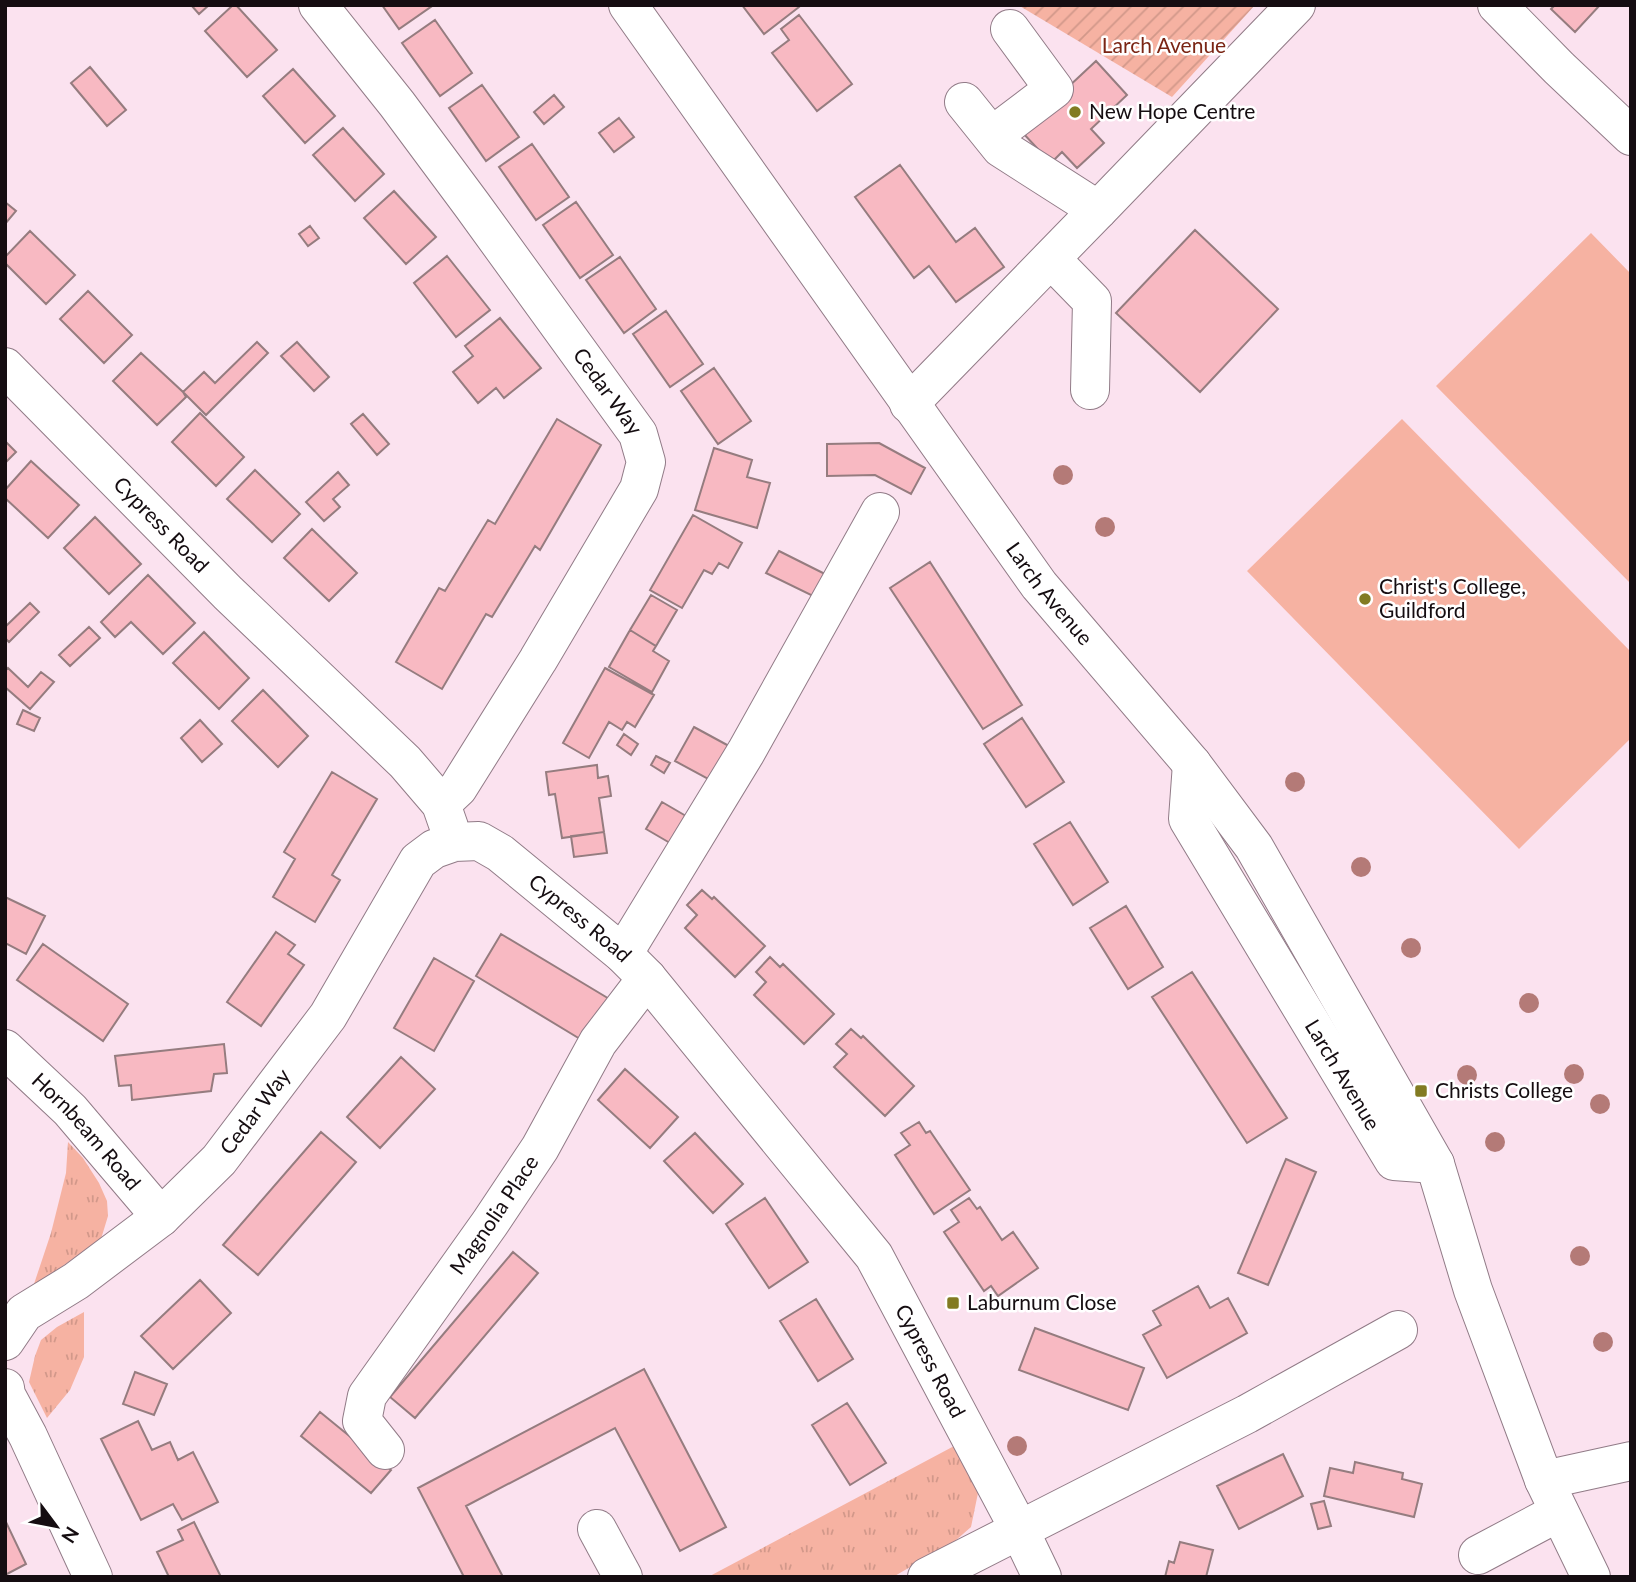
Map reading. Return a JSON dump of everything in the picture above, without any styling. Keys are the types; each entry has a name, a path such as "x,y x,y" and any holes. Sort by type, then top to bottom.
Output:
{"street":[{"name":"Cedar Way","path":"318,5 397,104 638,434 646,462 639,489 538,660 458,788 441,804"},
{"name":"Larch Avenue","path":"628,5 1039,585 1192,764 1254,847 1435,1164 1474,1290 1552,1496 1591,1577"},
{"path":"909,404 1296,5"},
{"path":"1497,5 1631,136"},
{"path":"992,136 1054,89 1010,29"},
{"path":"964,102 1001,148 1098,210"},
{"path":"1051,259 1092,301 1090,390"},
{"name":"Cypress Road","path":"5,367 228,593 405,762 441,804 454,842 479,841 500,853 635,966 874,1256 1042,1577"},
{"name":"Magnolia Place","path":"385,1450 362,1421 366,1396 540,1148 746,752 880,512"},
{"name":"Cedar Way","path":"5,1341 24,1313 76,1281 161,1217 219,1160 328,1016 418,861 434,849 454,842"},
{"name":"Hornbeam Road","path":"5,1049 70,1110 161,1217"},
{"path":"927,1577 1247,1415 1398,1330"},
{"path":"5,1388 93,1577"},
{"path":"1478,1555 1552,1496 1631,1461"},
{"path":"597,1529 623,1577"}],"green space":[{"name":"Larch Avenue","path":"1018,5 1255,5 1172,97"},
{"path":"1591,233 1631,274 1631,584 1436,386"},
{"path":"1402,419 1631,652 1631,738 1519,849 1247,571"},
{"path":"68,1142 83,1158 99,1183 107,1201 108,1216 101,1239 33,1287 51,1233 66,1173"},
{"path":"84,1312 84,1357 70,1390 47,1418 29,1382 35,1356 41,1340 57,1327"},
{"path":"956,1445 970,1469 978,1493 971,1527 955,1541 893,1577 708,1577"}],"building":[{"path":"191,5 209,5 199,14"},
{"path":"236,5 277,50 247,77 205,31"},
{"path":"382,5 431,5 432,6 399,29"},
{"path":"742,5 798,5 799,7 764,34"},
{"path":"1555,5 1600,5 1575,32 1551,9"},
{"path":"799,15 852,84 817,111 772,53 789,40 781,29"},
{"path":"435,20 472,73 440,96 402,43"},
{"name":"New Hope Centre","path":"1096,61 1127,95 1091,129 1104,143 1077,168 1062,152 1051,163 1021,131"},
{"path":"90,67 126,110 107,126 71,83"},
{"path":"293,69 335,116 305,143 263,96"},
{"path":"482,85 519,137 486,161 449,108"},
{"path":"554,95 564,107 544,124 534,112"},
{"path":"619,118 634,137 614,152 599,133"},
{"path":"343,128 384,174 355,201 313,155"},
{"path":"532,144 569,197 536,220 499,167"},
{"path":"900,165 956,242 975,228 1004,267 956,302 929,266 914,278 855,197"},
{"path":"394,191 436,237 406,264 364,218"},
{"path":"5,202 16,211 5,224"},
{"path":"576,202 613,255 580,278 543,225"},
{"path":"310,226 319,238 308,246 299,234"},
{"path":"1195,230 1278,309 1200,392 1116,313"},
{"path":"30,231 75,275 46,304 5,263 5,257"},
{"path":"447,256 490,310 456,337 414,283"},
{"path":"620,257 656,309 624,333 586,280"},
{"path":"88,291 132,335 104,363 60,319"},
{"path":"666,311 703,364 670,387 633,334"},
{"path":"500,318 541,368 504,398 496,388 478,403 453,372 473,356 465,346"},
{"path":"257,342 268,353 206,415 183,392 204,372 215,383"},
{"path":"297,342 329,377 314,391 281,356"},
{"path":"141,353 186,397 157,425 113,381"},
{"path":"714,368 751,421 718,444 681,391"},
{"path":"200,413 244,457 216,486 172,442"},
{"path":"363,414 389,444 377,455 351,424"},
{"path":"557,419 601,445 540,550 535,546 492,617 486,614 442,689 396,662 439,588 445,591 488,520 495,524"},
{"path":"5,441 16,452 5,463"},
{"path":"879,443 925,468 911,494 875,475 827,476 827,444"},
{"path":"714,448 752,460 747,477 770,483 757,528 695,510"},
{"path":"31,461 79,505 48,538 5,498 5,490"},
{"path":"255,470 300,514 272,542 227,499"},
{"path":"338,472 349,485 333,499 340,507 324,521 306,502"},
{"path":"693,515 742,543 728,568 719,563 712,574 704,570 682,608 650,590"},
{"path":"95,517 141,564 109,594 64,548"},
{"path":"312,529 357,573 329,601 284,558"},
{"path":"779,551 825,574 813,596 766,573"},
{"path":"930,562 1022,705 983,729 890,588"},
{"path":"148,575 195,623 163,654 131,622 115,637 101,622"},
{"path":"651,595 677,610 656,646 630,630"},
{"path":"30,603 39,612 9,642 5,638 5,627"},
{"path":"89,627 100,638 70,666 59,655"},
{"path":"630,630 656,646 653,651 669,661 652,692 609,667"},
{"path":"204,632 249,678 219,709 173,663"},
{"path":"8,668 28,687 41,672 54,682 30,709 5,687 5,671"},
{"path":"605,668 654,695 635,727 627,722 622,730 609,722 589,758 563,743"},
{"path":"263,690 308,736 278,767 232,721"},
{"path":"23,710 40,718 34,731 17,724"},
{"path":"1022,718 1064,782 1026,807 984,744"},
{"path":"200,720 222,744 202,762 181,738"},
{"path":"694,727 729,746 710,780 675,761"},
{"path":"624,734 638,744 631,755 617,745"},
{"path":"656,756 670,763 664,773 651,765"},
{"path":"597,765 598,778 608,776 611,796 599,798 604,832 562,838 555,794 549,795 546,772"},
{"path":"332,772 377,799 332,875 340,880 315,922 273,897 295,859 284,852"},
{"path":"662,802 686,816 670,843 646,829"},
{"path":"1070,822 1108,882 1073,905 1034,844"},
{"path":"604,832 607,853 574,857 571,836"},
{"path":"702,890 712,899 714,897 765,946 735,977 685,928 697,915 687,905"},
{"path":"5,897 45,916 26,954 5,943"},
{"path":"1126,906 1163,967 1128,989 1090,928"},
{"path":"276,932 295,945 288,954 304,965 261,1026 227,1002"},
{"path":"501,934 611,1000 585,1042 476,976"},
{"path":"43,944 128,1004 103,1041 17,980"},
{"path":"770,957 780,967 783,964 834,1014 804,1044 754,995 766,982 756,972"},
{"path":"434,958 474,981 434,1051 394,1028"},
{"path":"1192,972 1287,1118 1247,1143 1152,997"},
{"path":"851,1029 861,1038 863,1036 914,1086 885,1116 834,1067 847,1054 836,1044"},
{"path":"224,1044 227,1073 214,1074 211,1091 132,1100 131,1085 119,1086 115,1056"},
{"path":"401,1057 435,1089 380,1148 347,1117"},
{"path":"625,1069 678,1117 650,1148 598,1100"},
{"path":"919,1122 926,1133 930,1131 970,1190 934,1214 895,1155 910,1145 901,1133"},
{"path":"321,1132 356,1162 258,1275 223,1245"},
{"path":"695,1133 743,1184 713,1213 664,1161"},
{"path":"1286,1159 1316,1172 1268,1285 1238,1273"},
{"path":"765,1198 808,1262 769,1288 726,1224"},
{"path":"969,1198 977,1209 980,1207 1002,1240 1013,1232 1038,1268 998,1296 991,1286 984,1291 944,1232 959,1222 951,1210"},
{"path":"513,1252 538,1273 415,1418 390,1397"},
{"path":"200,1280 231,1313 173,1369 141,1336"},
{"path":"1198,1286 1210,1308 1228,1298 1247,1333 1167,1378 1143,1335 1161,1325 1153,1311"},
{"path":"816,1299 853,1359 818,1381 780,1321"},
{"path":"1035,1328 1144,1368 1128,1410 1019,1370"},
{"path":"644,1369 726,1527 680,1551 615,1428 466,1506 503,1577 464,1577 418,1488"},
{"path":"135,1372 167,1384 154,1415 123,1404"},
{"path":"847,1403 886,1463 850,1485 812,1425"},
{"path":"320,1412 391,1470 371,1493 301,1436"},
{"path":"138,1421 152,1450 170,1442 178,1460 193,1452 218,1502 182,1520 173,1504 141,1520 101,1439"},
{"path":"1283,1454 1303,1496 1239,1529 1217,1486"},
{"path":"1355,1462 1403,1473 1402,1479 1422,1484 1414,1517 1324,1496 1330,1468 1353,1473"},
{"path":"1324,1501 1331,1526 1318,1529 1311,1504"},
{"path":"5,1520 26,1564 5,1575"},
{"path":"194,1522 221,1577 169,1577 157,1552 183,1540 178,1530"},
{"path":"1180,1542 1213,1550 1206,1577 1165,1577 1169,1561 1174,1563"}],"place":[{"name":"New Hope Centre","path":"1075,112"},
{"name":"Christ's College, Guildford","path":"1365,599"},
{"name":"Christs College","path":"1421,1091"},
{"name":"Laburnum Close","path":"953,1303"}]}
